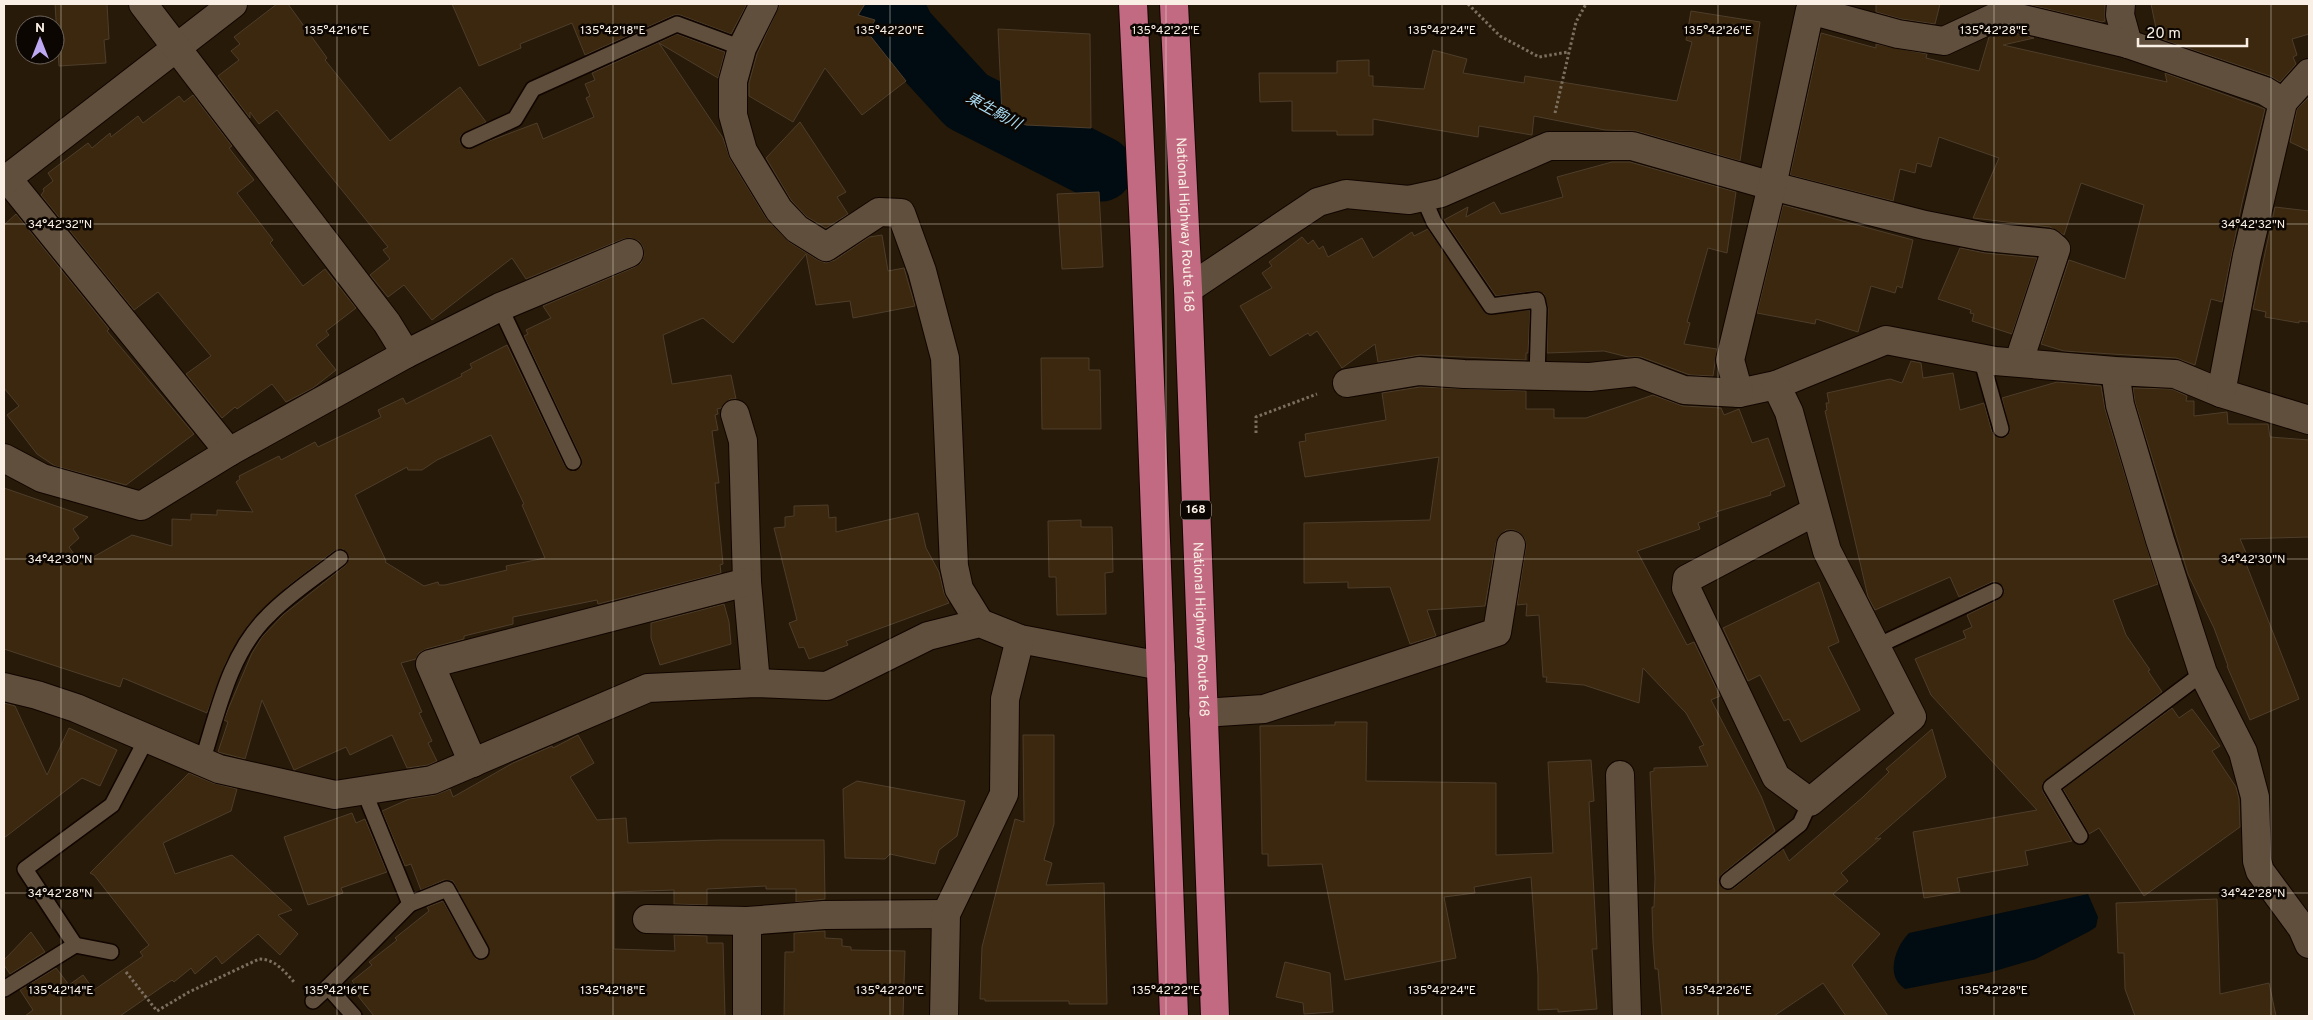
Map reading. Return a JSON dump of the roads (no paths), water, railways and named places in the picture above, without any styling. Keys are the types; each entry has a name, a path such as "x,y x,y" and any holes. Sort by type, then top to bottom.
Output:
{"highway":[{"path":"1133,4 1145,250 1174,1016"},
{"name":"National Highway Route 168","path":"1174,4 1188,289 1215,1016"}],"street":[{"path":"143,4 387,323 406,354"},
{"path":"230,452 6,180 233,4"},
{"path":"764,4 742,48 733,81 733,115 743,150 779,210 797,229 826,247 879,212 901,213 922,271 946,358 954,566 959,589 980,623"},
{"path":"2121,4 2120,15 2128,44"},
{"path":"1739,393 1730,360 1772,186 1810,10 1898,34 1944,41 2002,14 2128,44 2265,91 2283,102"},
{"path":"2221,392 2247,256 2283,102 2309,73"},
{"path":"1188,289 1318,202 1346,194 1409,200 1441,193 1549,146 1632,146 1772,186 1925,225 1986,237 2049,243 2056,249 2019,361"},
{"path":"4,458 42,478 141,506 230,452 406,354 500,307 629,254"},
{"path":"1347,383 1419,371 1590,378 1636,372 1684,390 1739,393 1776,385 1886,340 1981,358 2115,372 2175,374 2221,392 2309,420"},
{"path":"2115,372 2120,405 2160,540 2203,672 2243,752 2255,796 2257,861 2260,871 2302,928 2309,944"},
{"path":"1776,385 1789,412 1816,511 1827,552 1912,717 1810,802 1776,777 1686,588 1687,579 1816,511"},
{"path":"735,414 743,441 747,582 756,683"},
{"path":"1204,713 1264,709 1497,632 1511,546"},
{"path":"473,763 430,664 747,582"},
{"path":"4,687 37,695 76,708 219,769 335,795 432,780 648,688 756,683 827,686 928,636 980,623 1020,639 1161,666"},
{"path":"944,1016 946,914 1004,794 1005,699 1020,639"},
{"path":"1620,775 1627,1016"},
{"path":"647,919 747,921 824,915 946,914"},
{"path":"747,921 747,1016"}],"lane":[{"path":"469,140 515,119 533,89 678,24 742,48"},
{"path":"1423,197 1434,222 1491,306 1537,300 1539,309 1537,377"},
{"path":"500,307 572,462"},
{"path":"1981,358 2001,429"},
{"path":"202,762 228,681 242,650 267,616 340,558"},
{"path":"1877,646 1994,591"},
{"path":"2080,836 2051,787 2203,672"},
{"path":"75,945 25,869 112,805 147,738"},
{"path":"364,790 410,904"},
{"path":"1728,881 1800,824 1810,802"},
{"path":"312,1001 410,904 447,889 481,951"},
{"path":"4,989 75,945 111,952"},
{"path":"328,987 354,1016"}],"waterway":[{"name":"東生駒川","path":"890,4 903,31 967,101 1101,169"}]}
